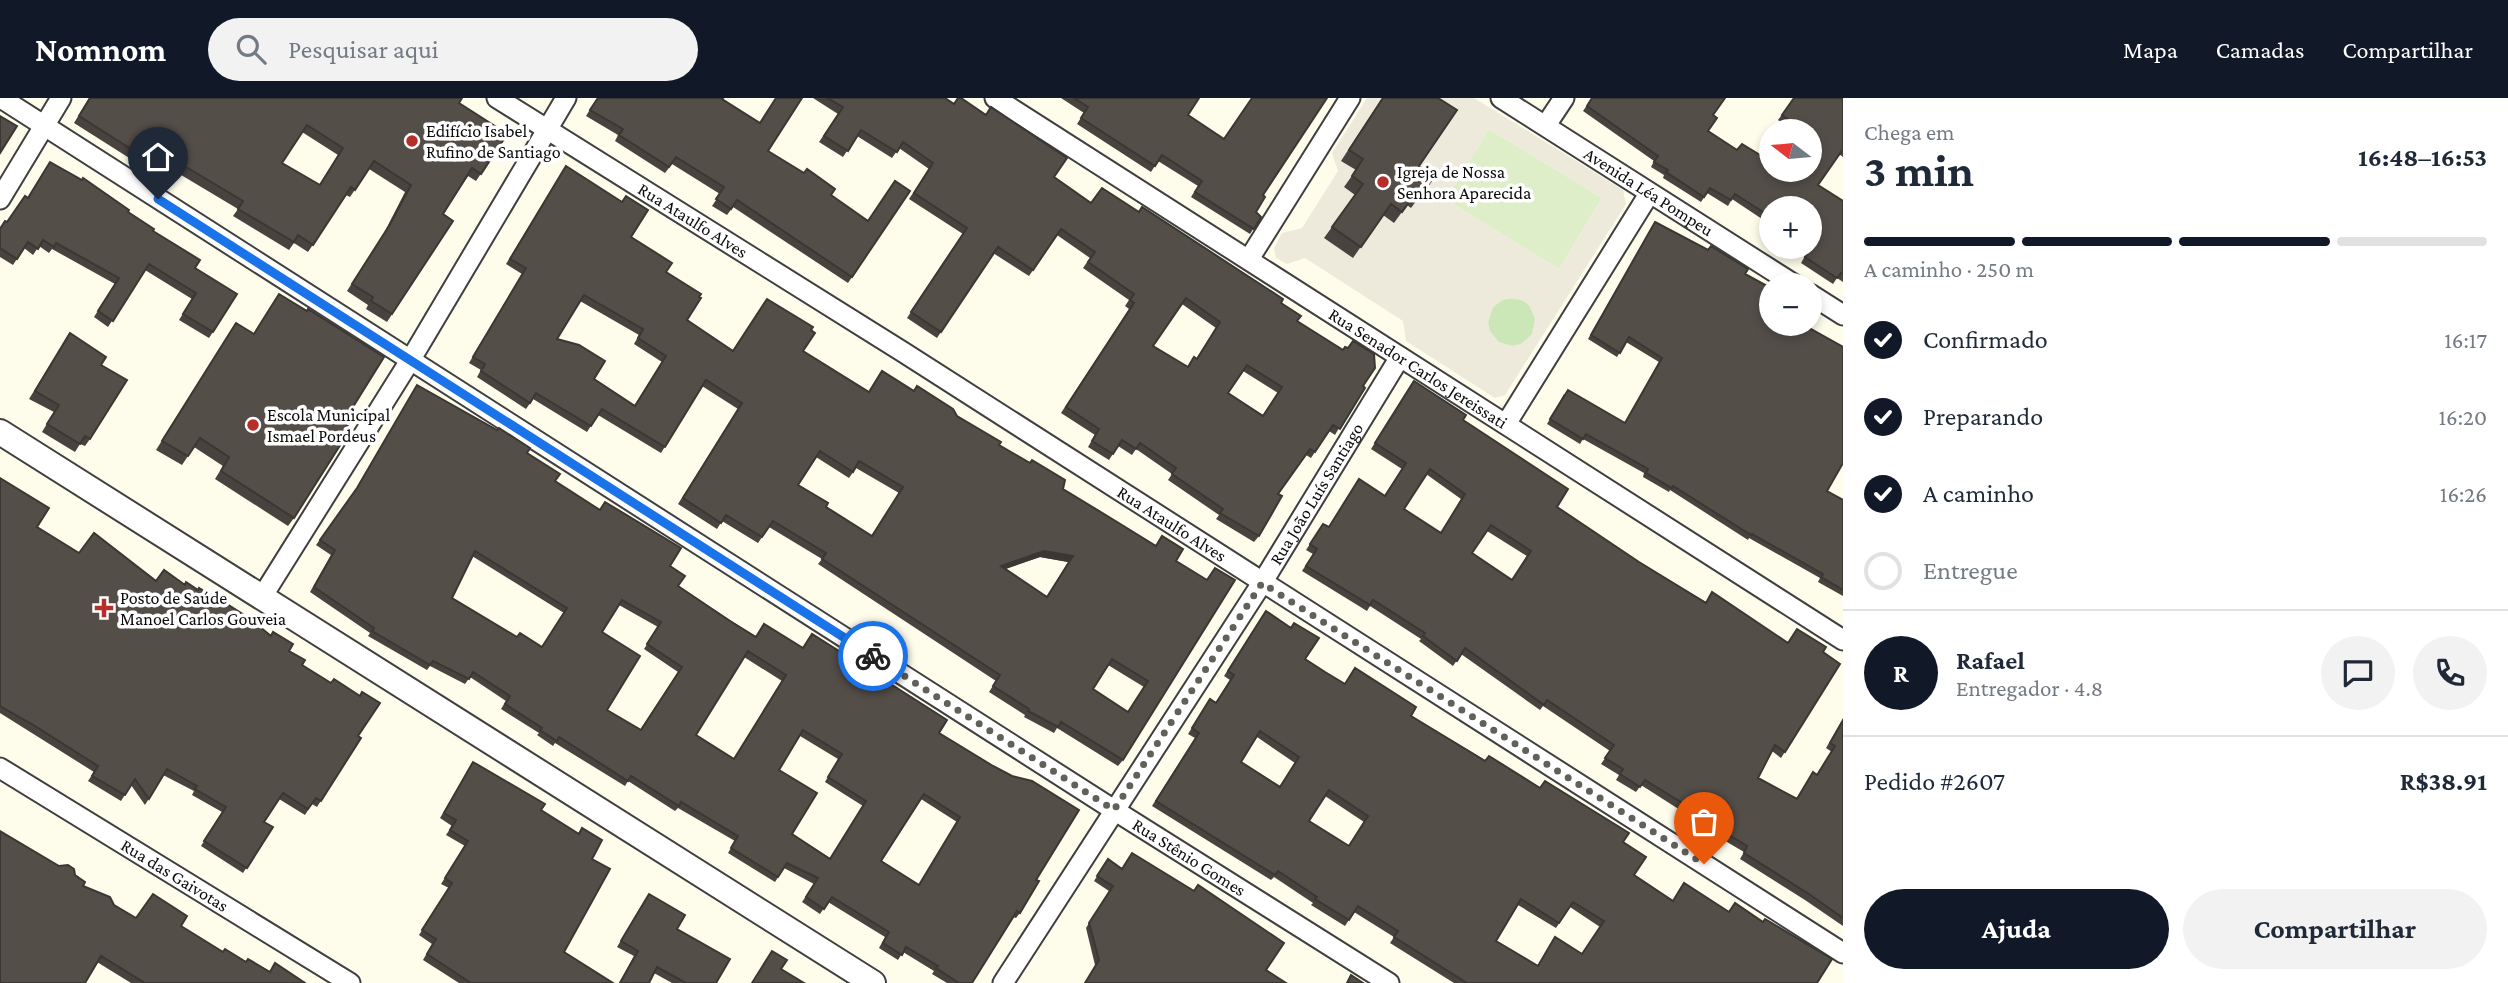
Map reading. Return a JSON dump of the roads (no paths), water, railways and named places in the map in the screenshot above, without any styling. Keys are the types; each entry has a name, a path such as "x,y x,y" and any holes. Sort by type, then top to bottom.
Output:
{"street":[{"name":"Rua Stênio Gomes","path":"1,98 1114,810 1390,983"},
{"path":"0,199 61,98"},
{"name":"Rua Ataulfo Alves","path":"497,98 892,345 1843,953"},
{"path":"262,597 411,359 566,98"},
{"name":"Rua Senador Carlos Jereissati","path":"995,98 1843,640"},
{"path":"1249,259 1350,98"},
{"name":"Avenida Léa Pompeu","path":"1500,98 1777,273"},
{"path":"1546,125 1564,98"},
{"path":"1506,424 1649,194"},
{"path":"1822,302 1843,315"},
{"name":"Rua João Luís Santiago","path":"1003,983 1262,583 1400,358"},
{"path":"0,432 873,983"},
{"name":"Rua das Gaivotas","path":"0,768 350,983"}],"place":[{"name":"Edifício Isabel Rufino de Santiago","path":"412,141"},
{"name":"Igreja de Nossa Senhora Aparecida","path":"1383,182"},
{"name":"Escola Municipal Ismael Pordeus","path":"253,425"},
{"name":"Posto de Saúde Manoel Carlos Gouveia","path":"104,608"}]}
